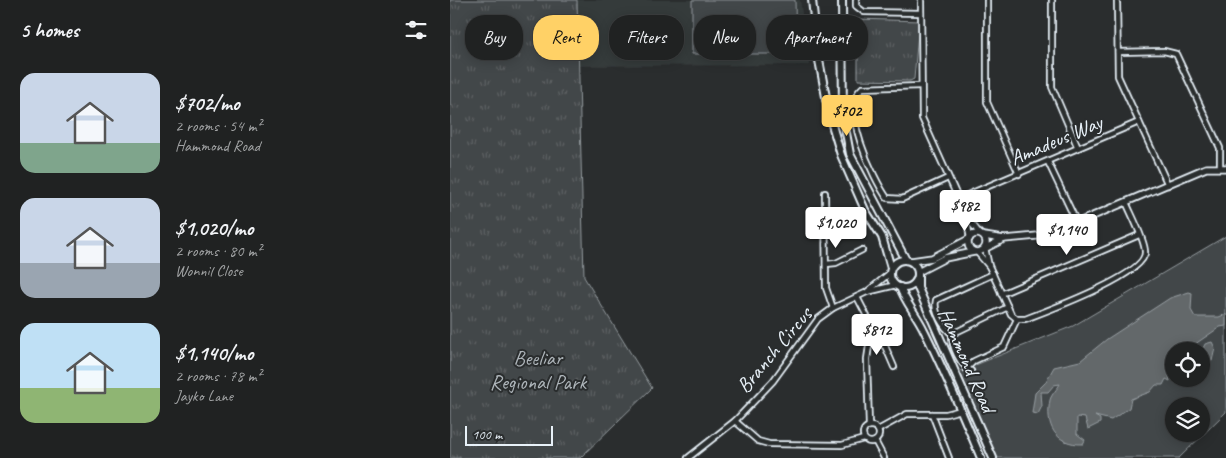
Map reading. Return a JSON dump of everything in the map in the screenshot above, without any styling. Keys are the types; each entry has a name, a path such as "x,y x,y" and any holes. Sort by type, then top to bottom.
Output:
{"main road":[{"path":"812,0 813,15"},
{"path":"842,0 843,15"},
{"path":"819,60 826,100 841,155 866,210 882,237 891,271 898,286 910,286 917,279 918,273 908,261 850,154 845,134 842,100 843,60"},
{"path":"826,100 842,100"},
{"path":"891,271 897,262 908,261"},
{"name":"Hammond Road","path":"918,273 918,288 992,458"},
{"name":"Hammond Road","path":"898,286 919,319 981,458"}],"street":[{"path":"856,0 856,6 864,12 921,13"},
{"path":"921,0 923,121 966,216 987,242 985,248 989,266 1008,307 1017,319"},
{"path":"987,0 987,102 1019,174"},
{"path":"1052,0 1052,87 1078,148"},
{"path":"1117,0 1118,76 1168,184"},
{"path":"908,261 932,258 969,239 974,234 1004,239 1048,235 1206,168 1223,167 1220,148 1176,54 1164,51 1118,52"},
{"path":"921,86 862,88 856,99 857,133 885,195 891,200 902,199 948,178"},
{"name":"Amadeus Way","path":"958,199 1139,122"},
{"path":"1048,162 1077,223"},
{"path":"825,193 826,288 833,308"},
{"path":"1017,319 1031,317 1122,278 1145,256 1145,249 1126,202"},
{"path":"966,216 968,246 989,266"},
{"path":"1002,294 1140,235"},
{"path":"918,273 945,258 975,252 1004,239"},
{"path":"826,264 836,263 862,250"},
{"name":"Branch Circus","path":"688,458 735,421 773,382 818,319 833,308 867,292 891,271"},
{"path":"993,274 936,300 935,306 943,325 952,334 954,346 968,370 974,361 1004,347 1017,319"},
{"name":"Branch Circus","path":"867,292 898,286"},
{"path":"857,297 872,326 867,359 869,426"},
{"path":"952,334 1008,307"},
{"path":"871,340 885,346 894,367"},
{"path":"878,430 907,414 946,414 961,410"},
{"path":"932,414 949,458"},
{"path":"735,421 758,441 768,444 842,445 864,438"},
{"path":"869,426 878,430"},
{"path":"869,426 863,431 864,438 868,442 875,441"},
{"path":"875,441 878,437 878,430"},
{"path":"875,441 884,458"}],"shaded area":[{"path":"550,0 800,0 802,15 766,15 766,60 809,60 810,65 552,66 552,60 599,60 599,15 550,15"},
{"path":"1189,292 1192,293 1191,310 1195,317 1219,317 1226,314 1226,326 1220,327 1198,342 1165,342 1165,381 1163,385 1156,385 1150,392 1131,399 1129,408 1111,420 1095,416 1100,419 1100,423 1088,429 1085,418 1077,417 1077,434 1085,440 1083,444 1065,441 1054,432 1051,425 1049,418 1050,400 1060,384 1054,385 1048,392 1041,392 1042,406 1038,414 1032,413 1035,393 1045,383 1054,367 1080,361 1107,339 1170,298"},
{"path":"1212,342 1215,348 1212,361 1210,361 1210,343"}],"green space":[{"name":"Beeliar Regional Park","path":"450,0 577,0 577,15 533,15 533,60 579,60 584,277 652,388 580,458 450,458"},
{"path":"692,0 795,0 795,15 766,15 766,54 756,54 756,15 694,15 694,54 692,54"},
{"path":"868,19 919,21 914,79 910,81 858,80 858,60 868,60"},
{"path":"1226,236 1226,412 1210,428 1210,397 1165,397 1165,442 1195,442 1179,458 992,458 958,372 1073,326"}]}
